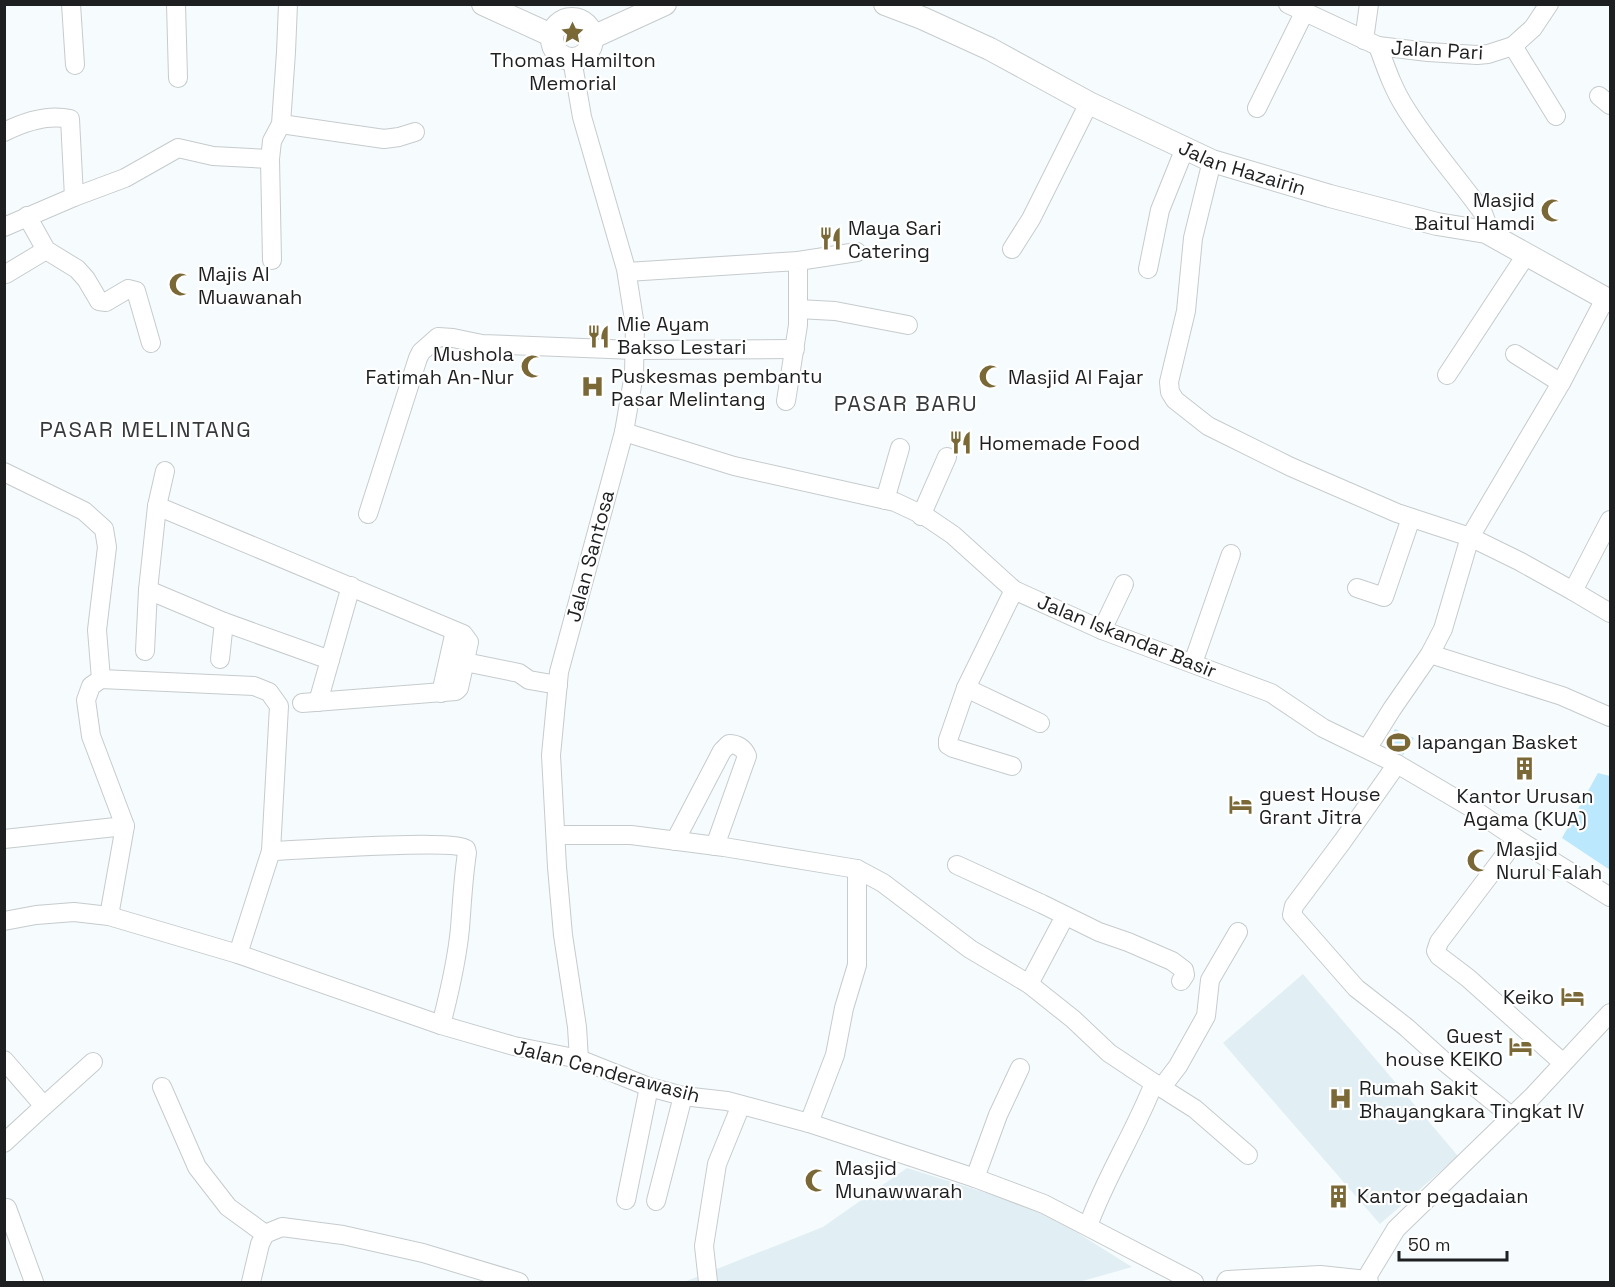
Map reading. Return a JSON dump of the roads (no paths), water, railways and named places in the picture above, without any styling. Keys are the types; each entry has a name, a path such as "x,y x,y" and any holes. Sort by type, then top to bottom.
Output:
{"main road":[{"path":"593,37 665,4"},
{"name":"Jalan Hazairin","path":"885,4 990,49 1089,103 1212,161 1437,224 1486,232 1608,300"},
{"path":"487,7 551,35"},
{"path":"573,18 582,21 589,28 593,37 587,52 580,58 572,59 563,58 556,52 551,35 555,26 563,20 573,18"},
{"path":"1228,1282 1294,1281 1320,1277 1365,1282"}],"street":[{"path":"71,4 75,65"},
{"path":"176,4 178,78"},
{"path":"272,260 270,159 272,141 281,124 288,4"},
{"path":"1369,4 1371,43 1405,108 1430,145 1483,213 1486,232"},
{"name":"Jalan Pari","path":"1296,9 1371,43 1428,52 1477,55 1513,46 1533,28 1549,4"},
{"path":"1257,108 1296,9"},
{"path":"1513,46 1556,116"},
{"name":"Jalan Santosa","path":"572,59 582,117 627,272 635,326 634,374 624,432 559,678 551,755 563,935 578,1027 579,1059"},
{"path":"1012,249 1031,219 1089,103"},
{"path":"4,132 37,120 70,119 74,197"},
{"path":"281,124 384,139 414,132"},
{"path":"4,227 125,178 178,148 213,156 270,159"},
{"path":"1148,269 1160,210 1185,148"},
{"path":"1212,161 1193,238 1186,311 1169,382 1172,395 1180,405 1209,426 1291,467 1411,518 1470,537 1520,561 1611,613"},
{"path":"27,216 46,250 77,269 99,301 106,302 128,289 136,291 151,343"},
{"path":"6,274 46,250"},
{"path":"627,272 798,261 857,252"},
{"path":"1447,375 1526,255"},
{"path":"786,400 795,349 798,261"},
{"path":"1367,749 1430,654 1443,629 1470,537 1608,300"},
{"path":"798,309 835,311 908,325"},
{"path":"368,514 418,358 421,352 438,338 453,338 482,344 634,350 795,349"},
{"path":"1515,354 1561,383"},
{"name":"Jalan Iskandar Basir","path":"624,432 734,466 895,502 925,516 953,535 1014,590 1102,630 1271,693 1323,728 1397,764 1470,807 1611,897"},
{"path":"885,500 900,448"},
{"path":"921,516 947,457"},
{"path":"145,651 148,590 158,506 165,471"},
{"path":"4,472 94,518 104,529 106,535 107,547 97,630 91,736 124,826 117,918"},
{"path":"158,506 351,586 465,635 469,642 459,688 456,691 441,693 310,702 330,660 351,586"},
{"path":"1357,588 1384,597 1411,518"},
{"path":"1573,591 1609,528"},
{"path":"1193,663 1231,554"},
{"path":"1102,630 1124,584"},
{"path":"148,590 224,622 330,660"},
{"path":"1012,766 953,748 948,745 948,740 966,688 1014,590"},
{"path":"220,659 224,622"},
{"path":"441,693 455,631"},
{"path":"1430,654 1562,696 1611,717"},
{"path":"465,662 519,673 531,668 559,678"},
{"path":"93,688 254,686 269,693 279,706 271,851 238,954"},
{"path":"966,688 1040,723"},
{"path":"675,841 722,751 729,744 736,744 746,752 747,756 714,846"},
{"path":"1397,764 1294,906 1292,915 1356,988 1511,1116"},
{"path":"4,839 124,826"},
{"path":"556,835 631,835 857,869 883,883 970,949 1029,984 1073,1019 1109,1053 1195,1109 1248,1155"},
{"path":"1517,839 1438,944 1436,951 1563,1063"},
{"path":"271,851 421,845 459,845 466,849 459,930 451,983 441,1025"},
{"path":"957,865 1042,903 1065,916 1172,961 1184,970 1185,975 1181,981"},
{"path":"809,1122 835,1055 844,1008 857,965 857,869"},
{"name":"Jalan Cenderawasih","path":"4,921 36,915 74,912 117,918 238,954 441,1025 514,1046 579,1059 649,1087 683,1096 741,1105 809,1122 975,1178 1044,1204 1194,1282"},
{"path":"1029,984 1065,916"},
{"path":"1088,1226 1096,1203 1131,1131 1158,1085 1178,1066 1206,1016 1210,980 1238,932"},
{"path":"1365,1282 1396,1229 1532,1097 1611,1013"},
{"path":"4,1060 44,1106"},
{"path":"4,1143 93,1062"},
{"path":"975,1178 998,1115 1020,1068"},
{"path":"162,1087 203,1175 228,1207 265,1234"},
{"path":"626,1200 649,1087"},
{"path":"656,1201 683,1096"},
{"path":"708,1282 704,1246 717,1164 741,1105"},
{"path":"4,1209 7,1208 34,1282"},
{"path":"251,1282 260,1244 265,1234 282,1227 343,1235 423,1253 519,1282"}],"place":[{"name":"Thomas Hamilton Memorial","path":"573,32"},
{"name":"Masjid Baitul Hamdi","path":"1553,211"},
{"name":"Maya Sari Catering","path":"830,239"},
{"name":"Majis Al Muawanah","path":"180,285"},
{"name":"Mie Ayam Bakso Lestari","path":"599,336"},
{"name":"Mushola Fatimah An-Nur","path":"532,366"},
{"name":"Masjid Al Fajar","path":"990,377"},
{"name":"Puskesmas pembantu Pasar Melintang","path":"593,387"},
{"name":"Homemade Food","path":"961,443"},
{"name":"lapangan Basket","path":"1399,742"},
{"name":"Kantor Urusan Agama (KUA)","path":"1525,769"},
{"name":"guest House Grant Jitra","path":"1241,805"},
{"name":"Masjid Nurul Falah","path":"1478,860"},
{"name":"Keiko","path":"1572,997"},
{"name":"Guest house KEIKO","path":"1521,1047"},
{"name":"Rumah Sakit Bhayangkara Tingkat IV","path":"1341,1099"},
{"name":"Masjid Munawwarah","path":"817,1180"},
{"name":"Kantor pegadaian","path":"1339,1196"}],"district":[{"name":"PASAR BARU","path":"906,403"},
{"name":"PASAR MELINTANG","path":"146,429"}]}
